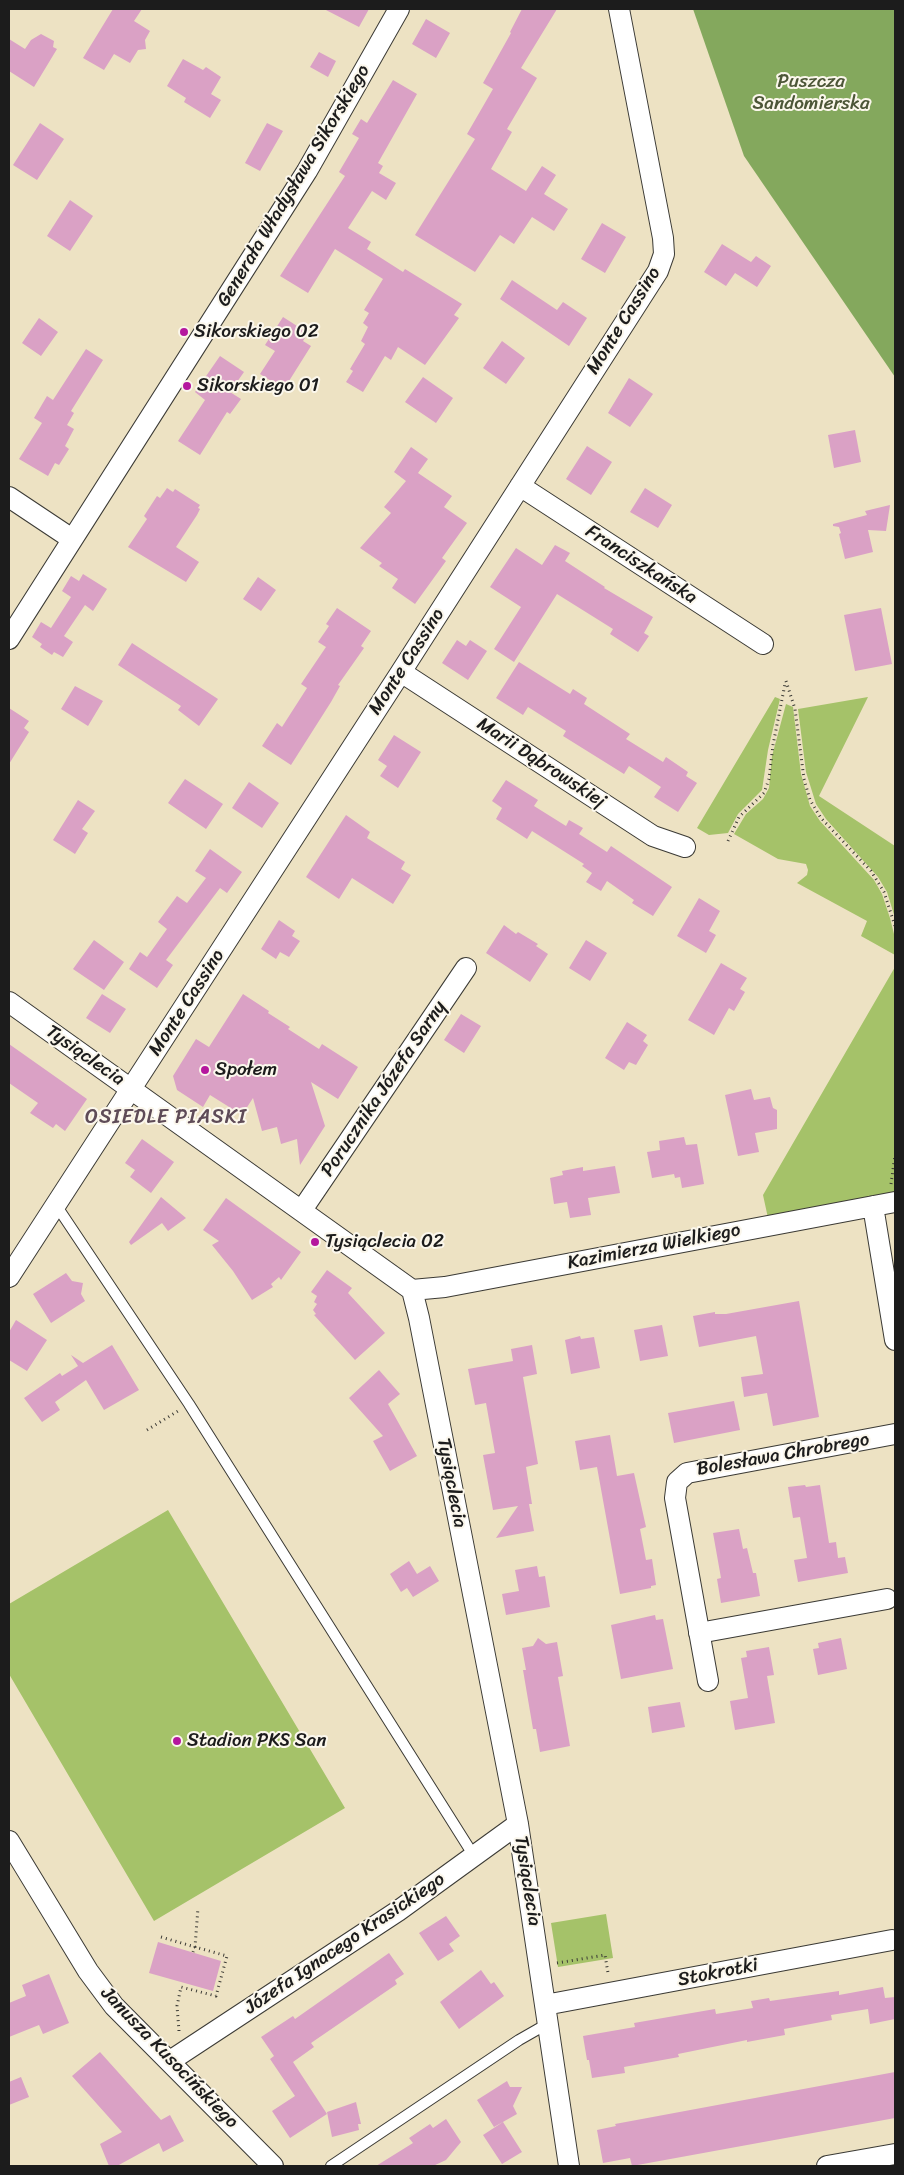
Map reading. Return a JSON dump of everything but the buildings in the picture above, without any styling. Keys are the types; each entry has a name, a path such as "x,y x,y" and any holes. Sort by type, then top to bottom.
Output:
{"street":[{"name":"Generała Władysława Sikorskiego","path":"9,640 307,171 399,9"},
{"name":"Monte Cassino","path":"9,1277 658,271 664,254 663,238 619,9"},
{"name":"Franciszkańska","path":"520,486 763,644"},
{"path":"9,497 72,539"},
{"name":"Marii Dąbrowskiej","path":"401,672 653,836 685,847"},
{"name":"Porucznika Józefa Sarny","path":"302,1210 466,968"},
{"name":"Tysiąclecia","path":"9,1002 412,1290 421,1327 518,1824 569,2166"},
{"path":"884,1204 895,1340"},
{"name":"Kazimierza Wielkiego","path":"412,1290 445,1287 884,1204"},
{"name":"Bolesława Chrobrego","path":"708,1680 675,1498 677,1482 687,1473 895,1434"},
{"path":"699,1633 887,1598"},
{"name":"Józefa Ignacego Krasickiego","path":"177,2056 398,1911 518,1824"},
{"name":"Janusza Kusocińskiego","path":"9,1841 88,1971 114,2006 177,2056 273,2166"},
{"name":"Stokrotki","path":"546,2014 611,1993 892,1940"},
{"path":"827,2166 895,2154"}],"lane":[{"path":"56,1204 189,1404 474,1856"},
{"name":"Stokrotki","path":"331,2166 519,2040 546,2014"}],"path":[{"path":"728,841 739,817 764,793 769,779 772,746 786,681 795,709 804,779 810,800 821,818 871,871 884,892 895,926"},
{"path":"884,1204 891,1183 895,1155"},
{"path":"148,1430 189,1404"},
{"path":"193,1952 198,1908"},
{"path":"161,1937 227,1956 216,1996 181,1987 177,2006 177,2056"},
{"path":"540,1966 605,1954 611,1993"}],"green space":[{"name":"Puszcza Sandomierska","path":"693,9 895,9 895,377 744,156"},
{"path":"775,697 780,699 768,750 762,790 738,814 728,833 709,835 697,828"},
{"path":"868,697 819,796 895,846 895,918 887,892 878,877 826,819 816,804 806,772 798,709"},
{"path":"786,704 793,707 801,774 810,806 820,821 874,880 882,894 895,938 895,955 861,936 867,921 797,883 807,875 806,864 778,859 734,834 746,814 763,799 769,788 772,756"},
{"path":"895,967 895,1193 768,1218 763,1195"},
{"name":"Stadion PKS San","path":"168,1510 345,1808 154,1921 9,1674 9,1604"},
{"path":"606,1914 613,1958 558,1967 551,1923"}],"place":[{"name":"Sikorskiego 02","path":"184,332"},
{"name":"Sikorskiego 01","path":"187,386"},
{"name":"Społem","path":"205,1070"},
{"name":"Tysiąclecia 02","path":"315,1242"},
{"name":"Stadion PKS San","path":"177,1741"}],"district":[{"name":"OSIEDLE PIASKI","path":"166,1118"}]}
